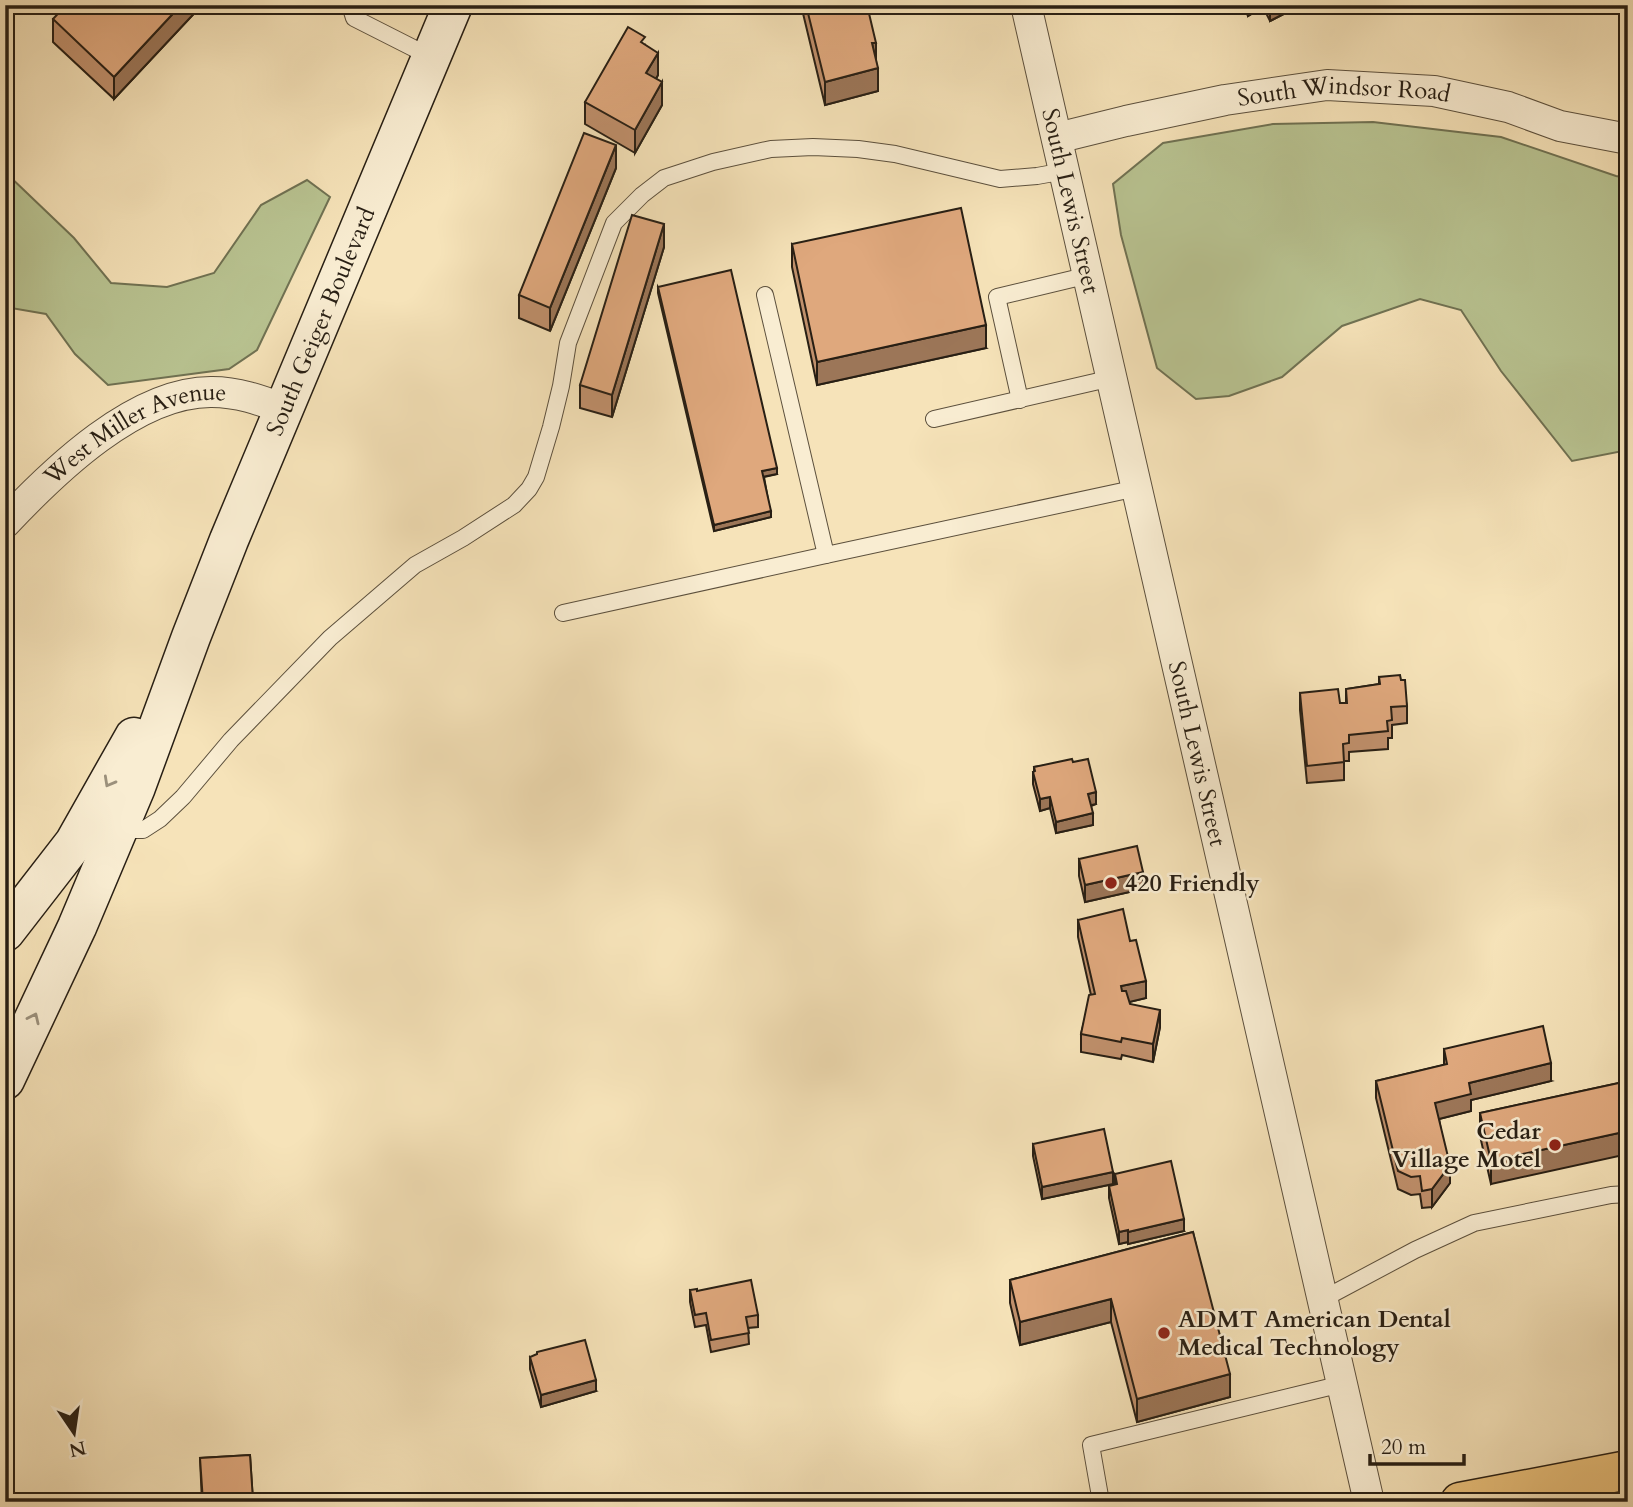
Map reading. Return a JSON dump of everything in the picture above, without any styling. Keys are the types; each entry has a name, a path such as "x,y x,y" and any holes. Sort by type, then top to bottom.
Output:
{"main road":[{"name":"South Geiger Boulevard","path":"191,637 453,5"},
{"path":"5,1080 77,927 118,830 191,637"},
{"path":"5,932 74,843 191,637"},
{"path":"1460,1502 1628,1470"}],"street":[{"name":"South Lewis Street","path":"1026,5 1369,1502"},
{"name":"South Windsor Road","path":"1057,138 1225,100 1327,86 1434,91 1508,107 1560,126 1628,139"},
{"name":"West Miller Avenue","path":"5,523 48,480 87,447 152,406 209,391 255,398 284,409"}],"lane":[{"path":"350,5 354,18 431,57"},
{"path":"118,830 143,830 160,819 183,797 231,740 330,638 415,565 514,505 529,489 536,477 551,427 568,343 614,223 664,178 713,162 771,149 813,147 895,154 1000,179 1065,171"},
{"path":"1020,400 997,297 1089,275"},
{"path":"765,295 825,555"},
{"path":"934,419 1112,378"},
{"path":"564,613 1137,488"},
{"path":"1323,1298 1474,1223 1611,1195 1628,1194"},
{"path":"1101,1502 1091,1445 1342,1384"}],"green space":[{"path":"1373,122 1501,137 1628,178 1628,450 1572,461 1501,371 1461,310 1420,299 1342,326 1282,377 1229,396 1196,399 1157,368 1121,235 1113,184 1163,143 1273,124"},
{"path":"5,172 74,238 111,283 167,287 214,273 261,205 307,180 330,197 257,350 229,369 108,385 75,354 46,314 5,307"}],"building":[{"path":"66,5 181,5 114,77 53,19"},
{"path":"806,5 867,5 876,43 872,43 878,68 825,82"},
{"path":"628,27 645,37 641,42 658,53 646,73 662,82 635,130 585,102"},
{"path":"584,133 616,145 550,308 519,295"},
{"path":"961,208 986,325 817,362 792,244"},
{"path":"632,215 664,224 612,395 580,385"},
{"path":"731,270 777,468 762,471 771,511 714,525 658,287"},
{"path":"1400,675 1401,680 1405,680 1407,706 1391,707 1392,720 1387,721 1388,731 1349,735 1349,743 1343,744 1344,762 1307,766 1300,693 1338,689 1340,703 1347,703 1346,689 1380,684 1379,677"},
{"path":"1072,759 1073,762 1088,759 1096,792 1088,794 1093,813 1056,822 1050,797 1040,799 1034,767"},
{"path":"1137,846 1143,872 1085,885 1079,859"},
{"path":"1123,909 1130,941 1136,940 1146,981 1121,986 1122,991 1126,991 1130,1004 1160,1010 1153,1044 1122,1038 1121,1042 1081,1034 1089,995 1095,994 1078,920"},
{"path":"1543,1026 1551,1063 1469,1083 1471,1094 1435,1103 1450,1165 1432,1189 1422,1191 1420,1176 1411,1177 1398,1171 1376,1081 1447,1064 1444,1049"},
{"path":"1628,1081 1628,1131 1491,1161 1480,1113"},
{"path":"1104,1129 1113,1172 1042,1187 1033,1144"},
{"path":"1171,1161 1184,1219 1119,1232 1109,1186 1117,1184 1115,1174"},
{"name":"ADMT American Dental Medical Technology","path":"1193,1232 1230,1374 1137,1399 1111,1299 1020,1322 1010,1280"},
{"path":"751,1280 758,1315 746,1317 749,1333 711,1340 706,1313 695,1315 690,1290 697,1291"},
{"path":"585,1340 596,1380 541,1395 530,1357 537,1352"},
{"path":"250,1455 253,1500 203,1502 200,1458"}],"place":[{"name":"420 Friendly","path":"1111,883"},
{"name":"Cedar Village Motel","path":"1555,1145"},
{"name":"ADMT American Dental Medical Technology","path":"1164,1333"}]}
